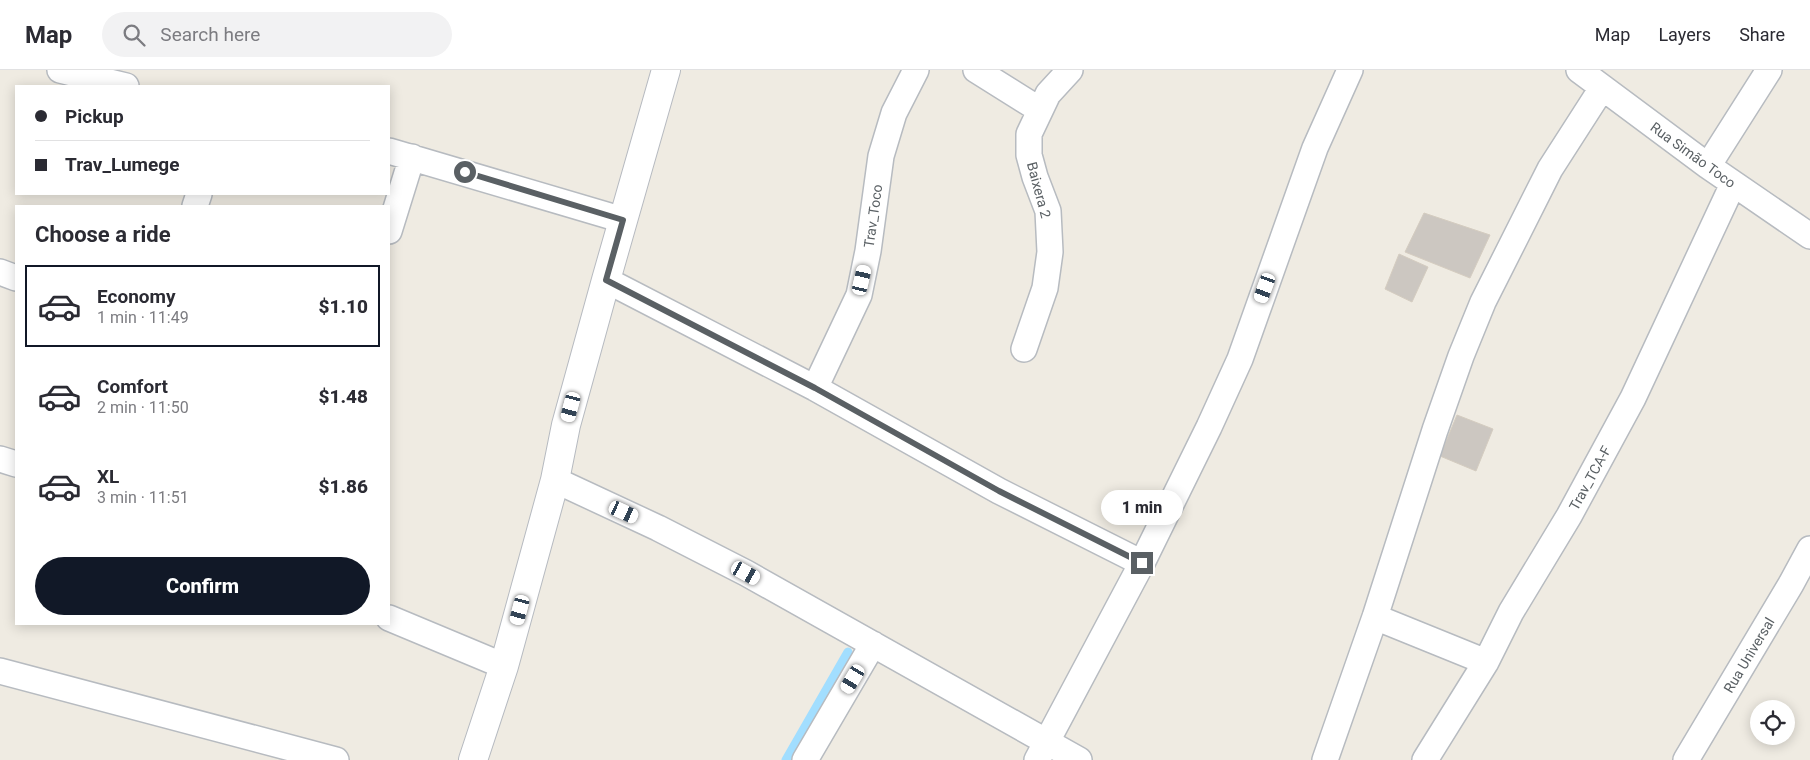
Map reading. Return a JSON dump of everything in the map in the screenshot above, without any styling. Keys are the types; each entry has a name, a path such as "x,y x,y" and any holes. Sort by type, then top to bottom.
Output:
{"street":[{"path":"60,70 122,85"},
{"path":"473,760 504,666 555,480 566,425 666,70"},
{"name":"Trav_Toco","path":"815,388 859,295 868,251 881,156 894,113 916,70"},
{"path":"976,70 1040,110"},
{"name":"Baixera 2","path":"1024,349 1045,288 1050,252 1048,211 1035,177 1030,154 1029,134 1048,94 1070,70"},
{"path":"1041,751 1142,563 1209,427 1240,359 1315,148 1350,70"},
{"name":"Rua Simão Toco","path":"1579,70 1733,184 1810,236"},
{"path":"1708,166 1769,70"},
{"path":"1325,760 1375,617 1435,430 1461,356 1483,302 1550,169 1602,88"},
{"path":"390,224 400,154 623,220"},
{"name":"Trav_TCA-F","path":"1425,760 1486,662 1510,612 1569,516 1633,398 1733,184"},
{"path":"0,272 15,278"},
{"path":"606,280 815,388 999,491 1142,563"},
{"path":"0,459 15,464"},
{"path":"555,480 658,528 746,573 873,644 1041,751 1079,760"},
{"name":"Rua Universal","path":"1686,760 1801,589 1810,549"},
{"path":"1375,617 1486,662"},
{"path":"390,618 504,666"},
{"path":"805,760 873,644"},
{"path":"0,671 336,760"}],"building":[{"path":"1424,213 1490,235 1470,278 1405,252"},
{"path":"1399,254 1428,267 1412,302 1385,289"},
{"path":"1457,415 1493,429 1476,471 1440,456"}],"waterway":[{"path":"786,760 848,652"}],"route":[{"path":"465,172 623,220 606,280 815,388 999,491 1142,563"}]}
